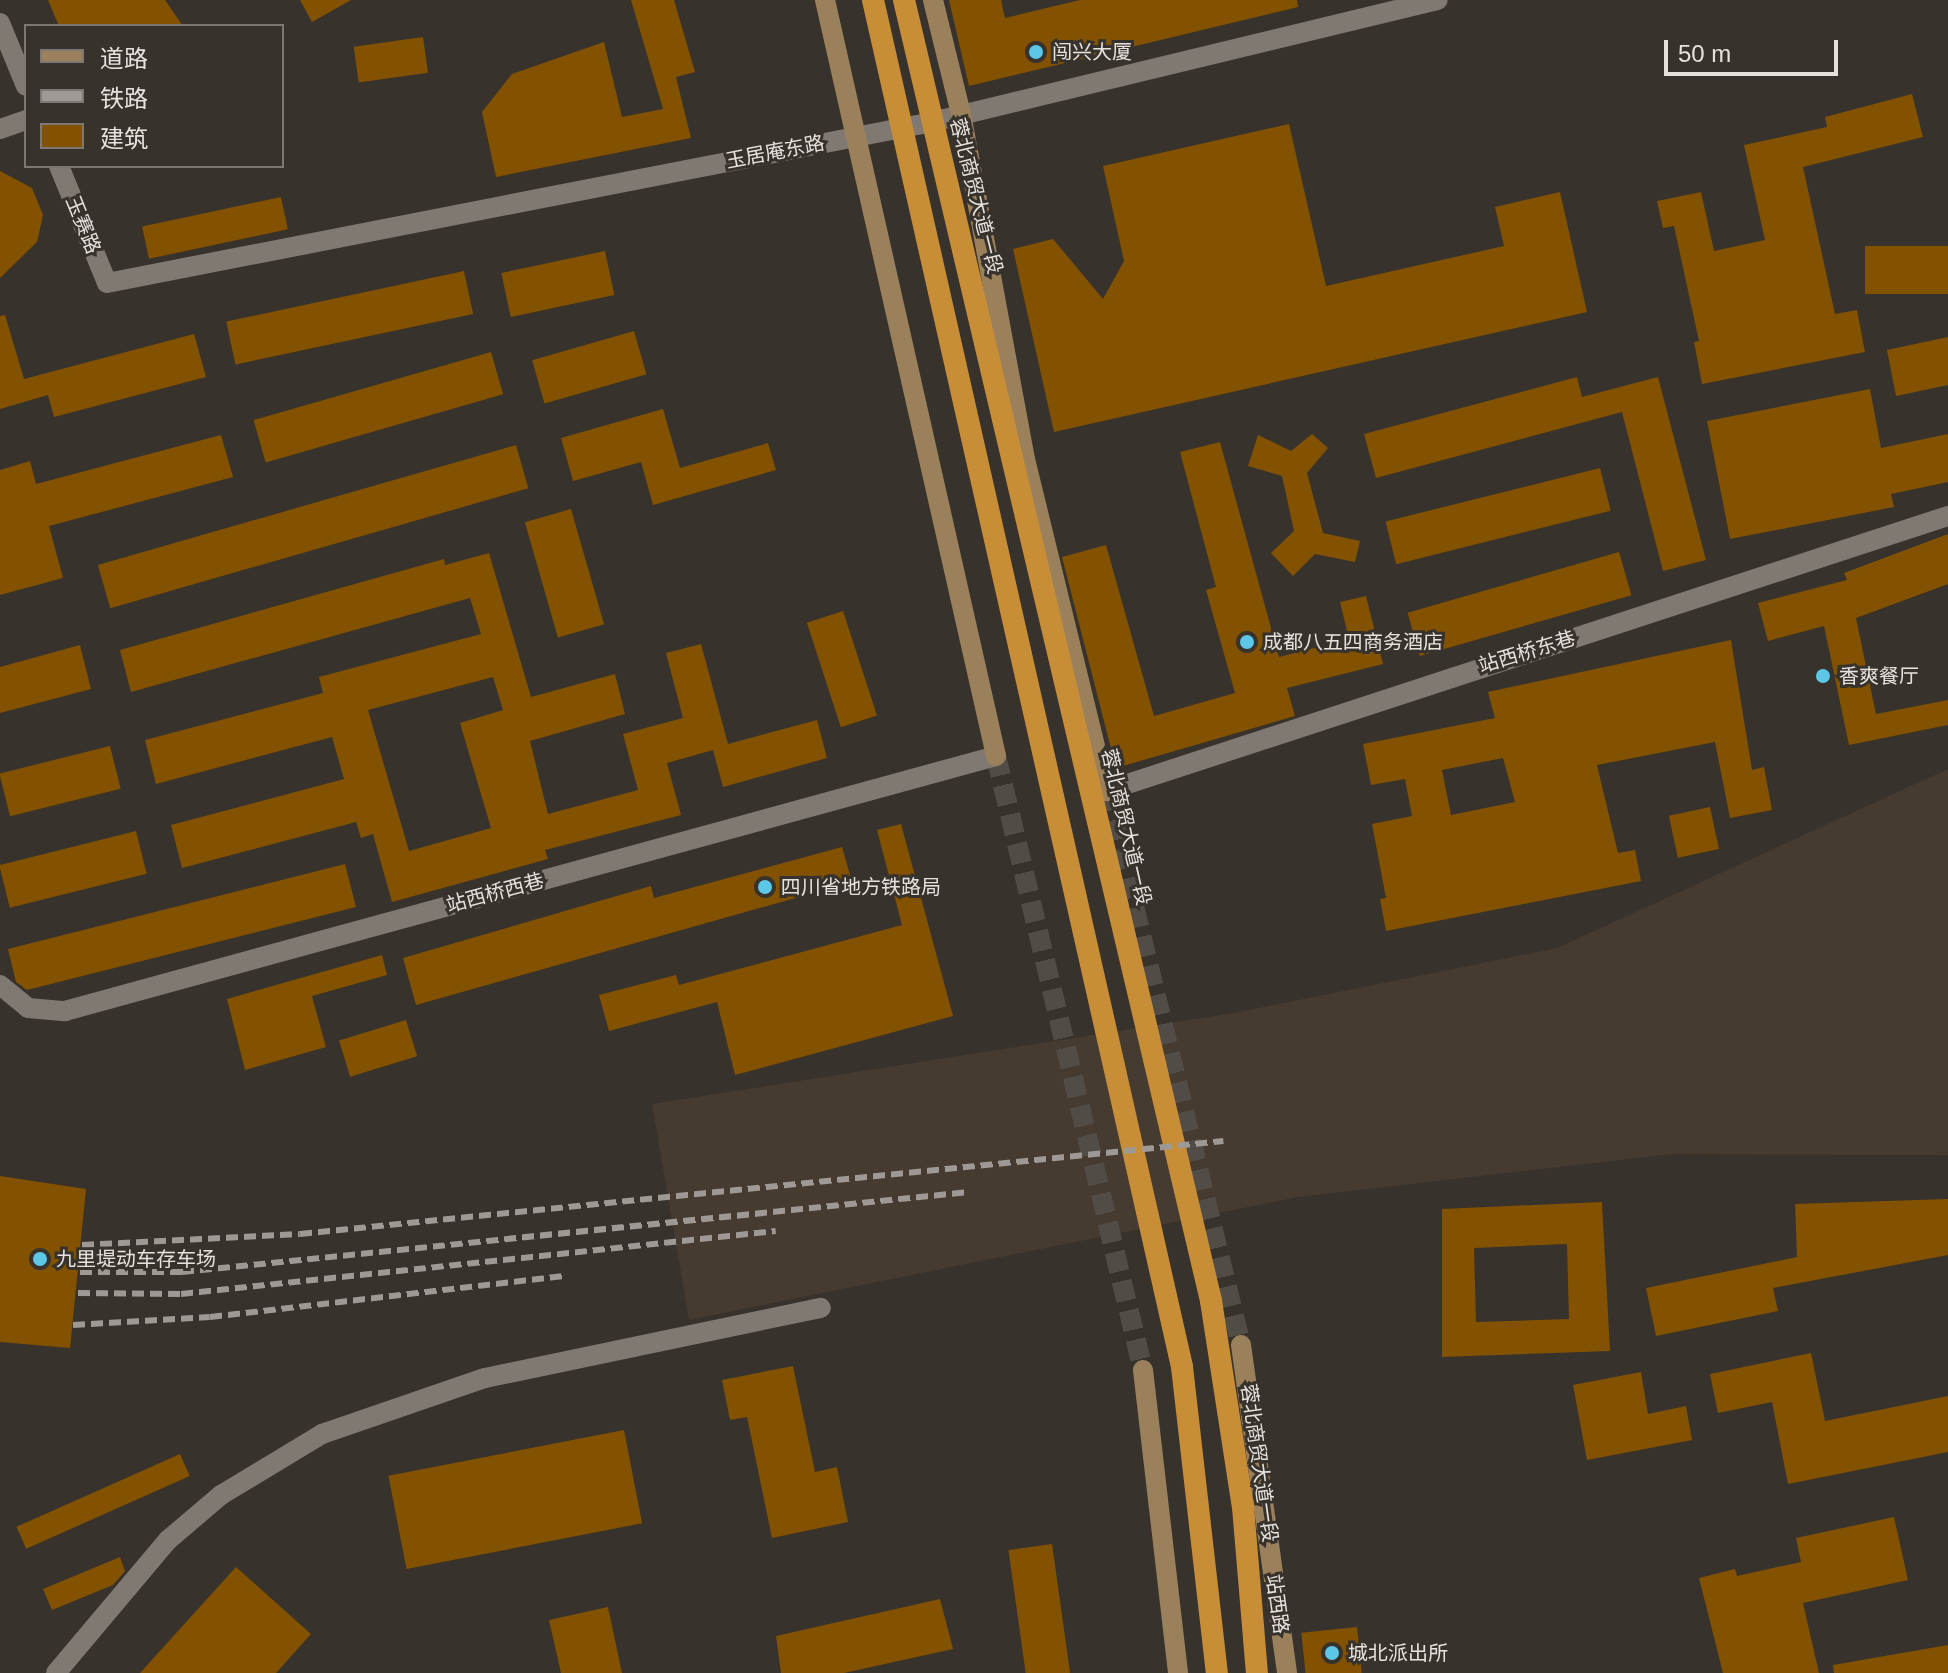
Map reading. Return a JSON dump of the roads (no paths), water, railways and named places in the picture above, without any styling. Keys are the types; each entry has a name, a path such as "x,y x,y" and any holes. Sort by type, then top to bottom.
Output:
{"highway":[{"path":"873,0 1182,1367 1217,1673"},
{"name":"蓉北商贸大道一段","path":"904,0 1211,1301 1243,1507 1257,1673"}],"main road":[{"path":"825,0 996,756"},
{"name":"蓉北商贸大道一段","path":"933,0 961,114 1025,459 1106,791"},
{"name":"站西路","path":"1241,1345 1287,1673"},
{"path":"1143,1370 1178,1673"}],"street":[{"name":"玉居庵东路","path":"107,283 932,122 1438,0"},
{"path":"0,23 24,81"},
{"path":"0,129 24,121"},
{"name":"玉赛路","path":"60,168 107,283"},
{"name":"站西桥东巷","path":"1106,791 1948,516"},
{"name":"站西桥西巷","path":"0,985 28,1008 65,1011 996,756"},
{"path":"56,1673 168,1540 221,1495 322,1434 485,1378 821,1308"}],"tunnel":[{"path":"996,756 1143,1370"},
{"path":"1106,791 1241,1345"}],"railway":[{"path":"82,1245 300,1234 1223,1141"},
{"path":"80,1272 182,1272 969,1192"},
{"path":"78,1293 181,1294 776,1231"},
{"path":"73,1325 210,1317 564,1276"}],"place":[{"name":"闯兴大厦","path":"1036,52"},
{"name":"成都八五四商务酒店","path":"1247,642"},
{"name":"香爽餐厅","path":"1823,676"},
{"name":"四川省地方铁路局","path":"765,887"},
{"name":"九里堤动车存车场","path":"40,1259"},
{"name":"城北派出所","path":"1332,1653"}]}
